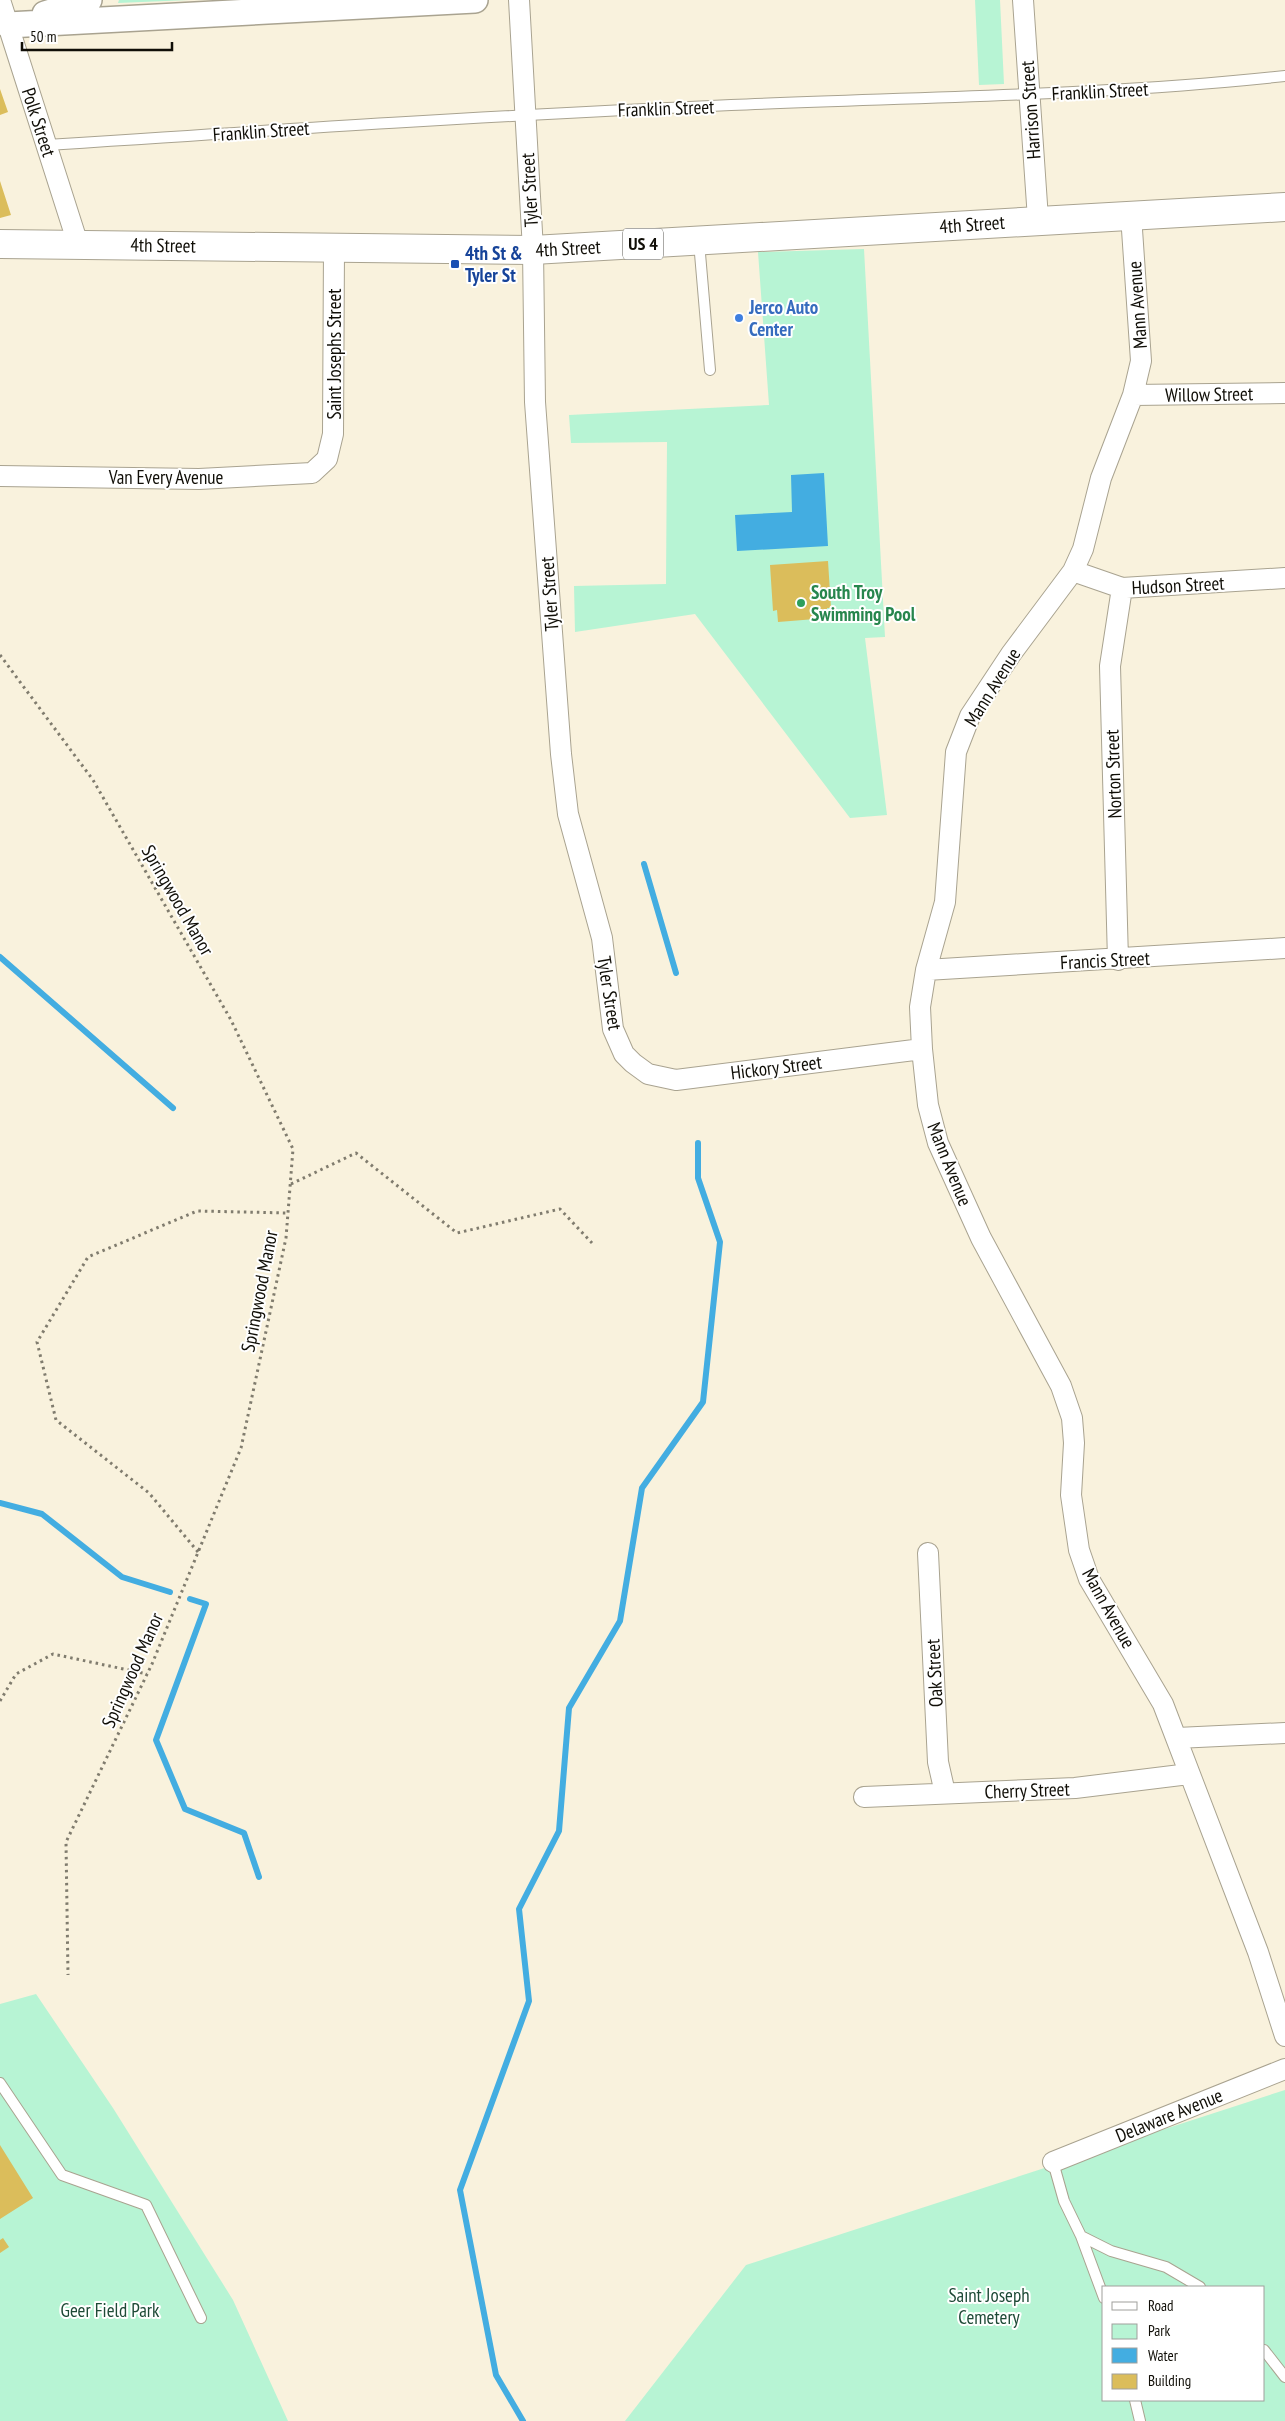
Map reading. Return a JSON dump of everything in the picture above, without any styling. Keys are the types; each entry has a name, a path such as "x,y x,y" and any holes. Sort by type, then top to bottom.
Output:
{"main road":[{"name":"4th Street","path":"0,244 533,250 1038,219 1285,207"}],"street":[{"name":"Polk Street","path":"0,0 4,27 46,145 78,244"},
{"path":"4,27 89,0"},
{"path":"4,27 231,6 475,0"},
{"name":"Tyler Street","path":"519,0 533,250 535,402 561,754 568,814 602,938 612,1029 624,1054 633,1063"},
{"name":"Harrison Street","path":"1023,0 1038,219"},
{"name":"Mann Avenue","path":"1131,215 1141,361 1134,395 1101,478 1083,549 1073,572 1011,654 975,708 956,752 945,902 926,970 920,1007 922,1049 928,1105 938,1144 981,1238 1062,1386 1072,1418 1074,1443 1072,1495 1079,1550 1089,1579 1163,1704 1258,1952 1285,2036"},
{"name":"Saint Josephs Street","path":"327,459 333,434 334,248"},
{"name":"Willow Street","path":"1134,395 1285,393"},
{"name":"Van Every Avenue","path":"0,476 199,479 312,473 327,459"},
{"name":"Hudson Street","path":"1073,572 1122,588 1285,578"},
{"name":"Norton Street","path":"1118,960 1110,666 1122,588"},
{"name":"Francis Street","path":"926,970 1118,960 1285,948"},
{"name":"Hickory Street","path":"633,1063 648,1074 676,1080 922,1049"},
{"name":"Oak Street","path":"928,1553 938,1762 945,1793"},
{"path":"1177,1738 1285,1733"},
{"name":"Cherry Street","path":"864,1797 1075,1788 1189,1774"},
{"name":"Delaware Avenue","path":"1053,2162 1285,2069"}],"lane":[{"name":"Franklin Street","path":"46,145 525,114 856,100 1029,95 1190,86 1285,76"},
{"path":"699,241 710,370"},
{"path":"0,2083 62,2175 146,2205 201,2318"},
{"path":"1053,2162 1064,2201 1081,2236 1102,2293"},
{"path":"1081,2236 1111,2252 1166,2267 1198,2286"},
{"path":"1265,2351 1285,2377"},
{"path":"1135,2401 1140,2421"}],"path":[{"name":"Springwood Manor","path":"0,655 93,780 231,1020 293,1149 286,1238 241,1448 147,1674 66,1842 68,1975"},
{"path":"290,1184 356,1153 457,1233 560,1208 592,1243"},
{"path":"198,1552 149,1493 56,1420 37,1342 88,1257 197,1211 288,1213"},
{"path":"0,1700 16,1674 53,1654 147,1674"},
{"path":"0,1692 2,1696"}],"green space":[{"path":"119,0 189,0 118,3"},
{"path":"975,0 1000,0 1004,84 979,85"},
{"name":"South Troy Swimming Pool","path":"864,249 885,637 865,638 887,815 850,818 695,614 575,632 574,586 666,584 667,442 571,443 569,415 769,405 758,252"},
{"name":"Geer Field Park","path":"36,1994 113,2108 233,2300 288,2421 0,2421 0,2004"},
{"name":"Saint Joseph Cemetery","path":"1285,2090 1285,2421 625,2421 746,2265"}],"water":[{"name":"South Troy Swimming Pool","path":"824,473 828,546 737,551 735,515 792,512 791,475"}],"building":[{"path":"0,89 8,112 0,115"},
{"path":"0,181 11,215 0,218"},
{"path":"828,561 831,608 827,608 828,618 778,622 777,610 773,611 770,565"},
{"path":"0,2145 33,2198 0,2219"},
{"path":"3,2238 9,2247 0,2253 0,2240"}],"waterway":[{"path":"644,864 676,973"},
{"path":"0,957 173,1108"},
{"path":"523,2421 496,2375 460,2190 529,2001 519,1909 559,1831 569,1708 620,1621 642,1488 703,1402 720,1242 698,1178 698,1143"},
{"path":"0,1503 42,1514 122,1577 170,1592"},
{"path":"190,1599 206,1604 156,1740 185,1809 244,1833 259,1877"}],"place":[{"name":"4th St & Tyler St","path":"455,264"},
{"name":"Jerco Auto Center","path":"739,318"},
{"name":"South Troy Swimming Pool","path":"801,603"}]}
